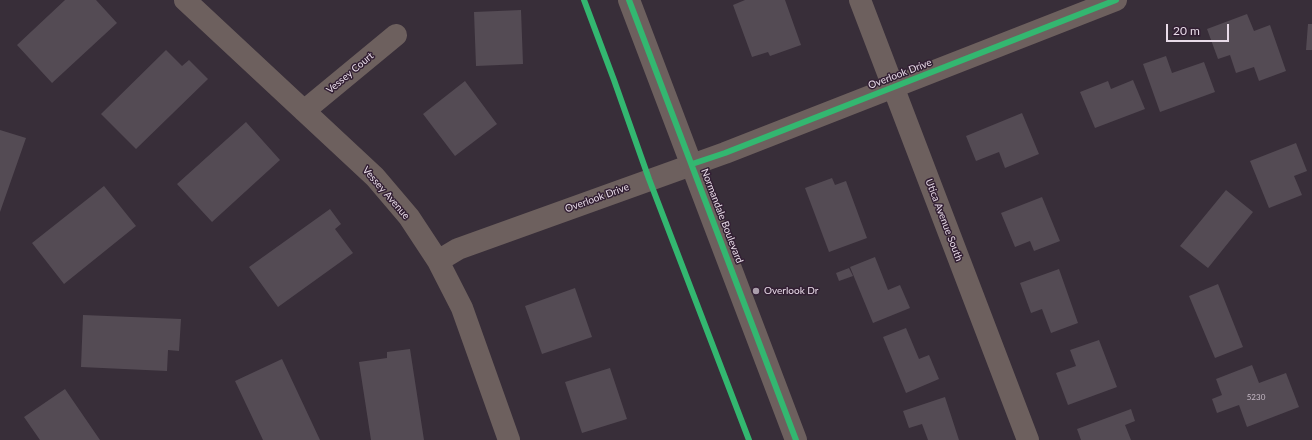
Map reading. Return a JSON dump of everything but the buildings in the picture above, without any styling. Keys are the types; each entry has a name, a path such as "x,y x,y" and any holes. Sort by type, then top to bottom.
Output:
{"street":[{"name":"Vessey Avenue","path":"185,0 375,177 409,217 438,261 462,308 509,440"},
{"name":"Normandale Boulevard","path":"629,0 796,440"},
{"name":"Utica Avenue South","path":"860,0 1028,440"},
{"name":"Overlook Drive","path":"438,261 458,249 692,164 1116,0"},
{"name":"Vessey Court","path":"304,111 396,35"}],"cycle path":[{"path":"584,0 649,179 749,440"},
{"path":"629,0 796,440"},
{"path":"692,164 725,153 1116,0"}],"place":[{"name":"Overlook Dr","path":"756,291"}]}
